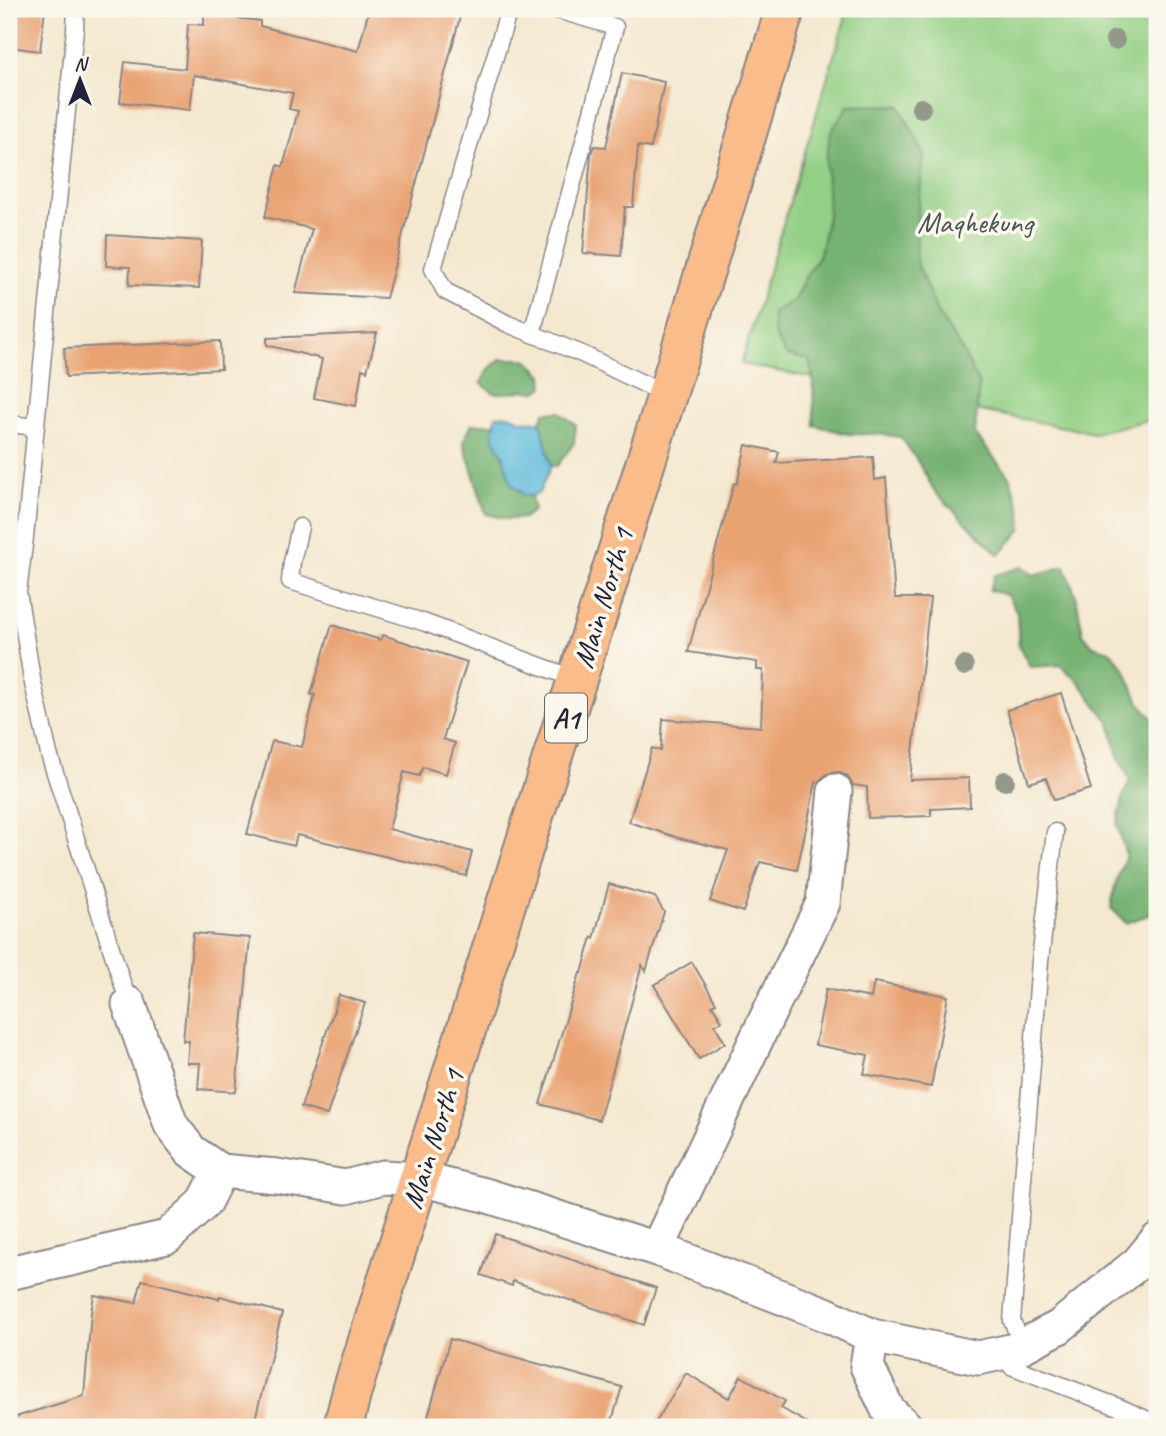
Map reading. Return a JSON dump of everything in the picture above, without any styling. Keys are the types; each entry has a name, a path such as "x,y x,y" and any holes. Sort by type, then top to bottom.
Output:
{"main road":[{"name":"Main North 1","path":"343,1427 352,1391 667,395 785,9"}],"street":[{"path":"657,1250 823,903 835,791"},
{"path":"129,1004 171,1125 191,1151 220,1171 277,1176 346,1187 383,1177 420,1179 485,1195 657,1250 825,1314 872,1336 978,1358 1014,1349 1059,1326 1151,1259"},
{"path":"9,1273 167,1237 204,1203 220,1171"},
{"path":"872,1336 867,1366 888,1410 906,1427"}],"lane":[{"path":"76,9 18,592 32,679 49,754 129,1004"},
{"path":"509,9 433,269 445,290 508,324 582,354 667,395"},
{"path":"532,333 615,27 554,9"},
{"path":"9,424 36,427"},
{"path":"300,527 290,581 423,622 578,680"},
{"path":"1055,832 1039,974 1012,1321 1012,1366 1157,1424"}],"green space":[{"name":"Maqhekung","path":"848,9 1157,9 1157,418 1094,433 741,364"},
{"path":"899,105 924,154 916,260 937,312 963,352 979,384 975,434 1010,478 1021,511 1022,529 999,555 935,492 901,437 848,434 814,425 813,378 809,360 786,355 774,334 773,313 794,300 820,254 828,214 826,162 830,133 848,106"},
{"path":"500,359 526,359 543,375 544,387 535,392 523,390 494,393 481,383 487,371"},
{"path":"545,412 559,412 576,425 574,443 557,466 551,466 540,422"},
{"path":"472,424 495,424 493,436 503,455 511,483 525,496 531,496 534,510 524,518 507,519 486,514 463,441"},
{"path":"1065,566 1076,596 1083,634 1093,646 1110,651 1125,669 1139,702 1157,723 1157,891 1151,914 1126,923 1111,908 1115,885 1126,855 1117,824 1130,779 1118,757 1110,723 1078,681 1060,665 1030,667 1019,646 1017,613 1007,595 989,590 995,575 1022,567 1034,575"}],"water":[{"path":"510,415 520,420 540,422 542,427 551,466 539,493 531,496 525,496 511,483 503,455 493,436 496,416"}],"building":[{"path":"9,9 45,9 40,51 9,47"},
{"path":"369,9 462,9 386,298 295,293 312,229 265,217 278,165 283,167 298,111 289,109 293,93 194,75 190,110 120,102 125,62 185,69 188,24 204,25 204,14 260,21 260,26 358,51"},
{"path":"622,73 664,82 651,148 638,146 633,207 625,207 621,256 583,253 591,154 594,146 606,147"},
{"path":"107,235 202,241 199,288 129,285 130,267 106,266"},
{"path":"377,333 367,371 362,369 356,406 314,398 322,359 267,345 267,338"},
{"path":"220,341 221,369 66,377 64,348"},
{"path":"746,445 779,452 776,463 873,457 875,480 886,478 895,598 930,598 910,780 969,778 970,807 931,809 931,816 868,818 867,787 853,785 847,776 838,772 827,774 816,782 797,870 760,862 743,912 710,901 728,850 629,822 652,748 661,751 663,719 761,727 763,670 757,670 757,662 688,652"},
{"path":"332,625 381,640 383,635 467,662 443,739 455,743 446,774 423,767 419,776 404,772 389,829 472,852 466,876 297,835 294,846 247,834 272,741 302,747 315,695 311,694"},
{"path":"1061,693 1091,789 1054,800 1046,778 1029,783 1007,710"},
{"path":"609,884 655,897 664,912 646,971 642,965 599,1120 540,1104"},
{"path":"193,933 250,938 236,1092 198,1089 200,1063 187,1063 189,1041 183,1041"},
{"path":"692,962 716,1003 712,1005 722,1021 715,1025 725,1043 699,1059 654,985"},
{"path":"874,982 948,996 931,1087 864,1074 868,1055 815,1045 826,989 871,998"},
{"path":"339,995 365,1003 327,1115 301,1107"},
{"path":"495,1234 656,1288 644,1325 513,1281 512,1286 481,1275"},
{"path":"142,1280 219,1299 220,1296 282,1313 253,1427 162,1427 125,1423 125,1427 9,1427 9,1419 84,1396 94,1295 136,1303"},
{"path":"450,1339 622,1387 610,1427 425,1427"},
{"path":"686,1373 729,1398 741,1376 785,1401 781,1408 814,1427 653,1427"}]}
